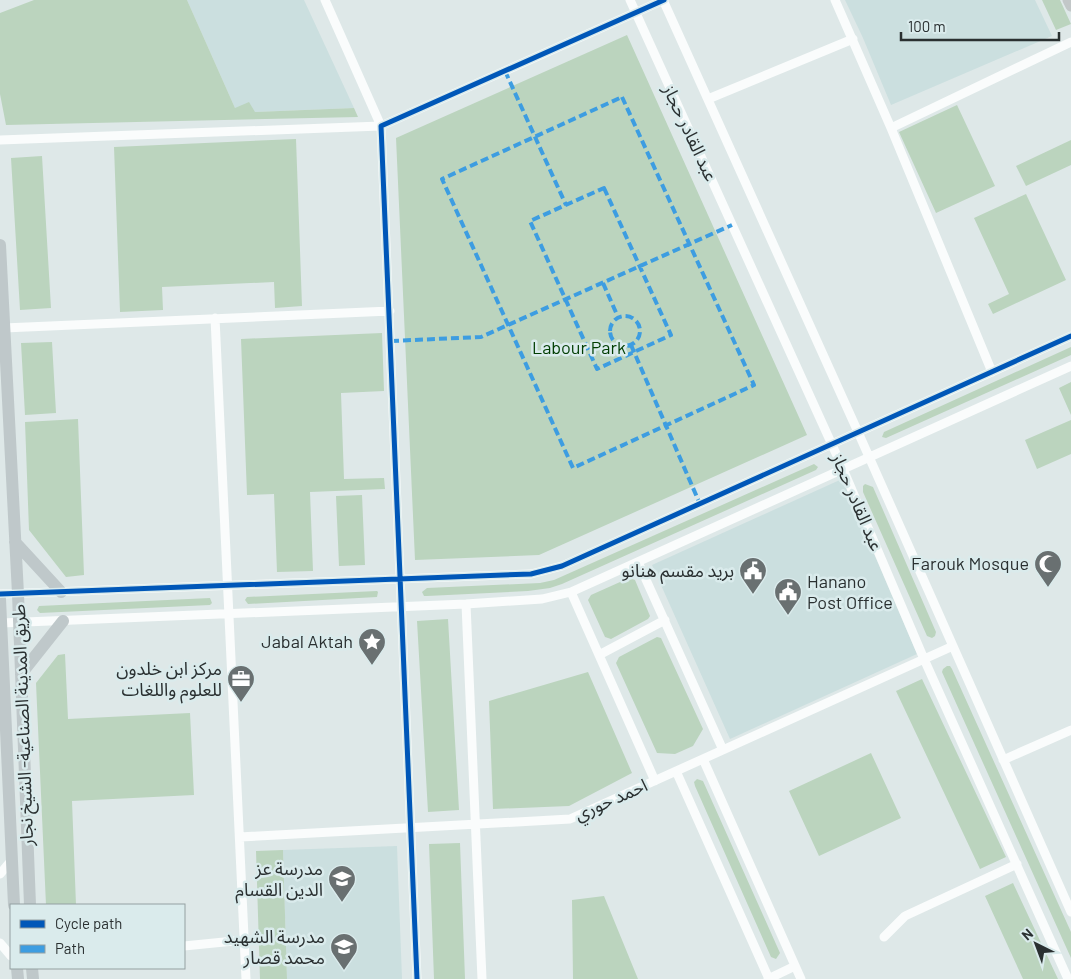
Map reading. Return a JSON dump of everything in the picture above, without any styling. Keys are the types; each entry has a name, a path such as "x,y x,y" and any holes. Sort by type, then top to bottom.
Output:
{"main road":[{"path":"1068,0 1071,6"},
{"name":"طريق المدينة الصناعية- الشيخ نجار","path":"0,245 18,594 30,904"},
{"path":"15,542 61,592"},
{"path":"0,599 2,686 10,808 4,866 14,904"},
{"path":"21,674 63,621"}],"street":[{"path":"325,0 381,126 417,979"},
{"name":"عبد القادر حجاز","path":"630,0 832,444 924,659 1068,979"},
{"path":"0,140 381,126 663,0"},
{"name":"عبد القادر حجاز","path":"663,0 858,432 1071,912"},
{"path":"835,0 891,128 992,372"},
{"path":"708,99 853,39"},
{"path":"891,128 1071,42"},
{"path":"4,328 390,311"},
{"path":"215,318 246,979"},
{"path":"0,594 531,574 562,566 1071,336"},
{"path":"1,623 400,607 542,599 571,592 1071,366"},
{"path":"638,562 723,750"},
{"path":"571,592 655,781"},
{"path":"466,604 482,979"},
{"path":"599,655 665,620"},
{"name":"احمد حوري","path":"240,837 570,819 953,646"},
{"path":"1003,760 1071,730"},
{"path":"703,759 801,979"},
{"path":"676,772 768,979 796,966"},
{"path":"0,799 10,808"},
{"path":"884,936 905,916 1016,864"},
{"path":"185,946 244,940"},
{"path":"0,943 10,955"}],"shaded area":[{"path":"187,0 304,0 354,108 254,112 235,108"},
{"path":"845,0 1035,0 1052,36 891,105"},
{"path":"842,479 917,654 730,739 652,565"},
{"name":"مدرسة عز الدين القسام","path":"397,846 402,979 287,979 283,850"}],"green space":[{"path":"34,0 187,0 235,108 249,102 255,112 354,108 358,117 6,125 0,94 0,13"},
{"path":"1042,0 1060,0 1071,24 1056,30"},
{"name":"Labour Park","path":"627,35 807,435 539,555 415,560 396,138"},
{"path":"957,105 995,186 936,213 899,132"},
{"path":"296,139 302,306 275,308 274,282 162,287 163,310 120,312 114,147"},
{"path":"1071,140 1071,165 1026,186 1016,166"},
{"path":"42,156 51,308 20,310 11,158"},
{"path":"1026,194 1066,280 993,314 988,304 1009,294 974,218"},
{"path":"382,333 384,391 341,393 344,479 384,478 385,489 310,492 313,571 277,572 274,494 247,495 241,339"},
{"path":"52,342 56,413 25,415 21,343"},
{"path":"1071,347 1071,355 886,438 882,437 884,432"},
{"path":"1071,382 1071,415 1059,388"},
{"path":"78,419 84,575 66,577 29,530 25,422"},
{"path":"1071,420 1071,454 1037,469 1025,440"},
{"path":"814,464 818,467 816,470 550,588 528,591 427,596 424,596 422,592 427,588 540,583 554,580"},
{"path":"865,484 873,487 936,632 932,638 927,636 863,492"},
{"path":"362,495 365,565 339,566 336,496"},
{"path":"629,578 635,580 650,616 648,619 611,639 605,637 588,600 591,595"},
{"path":"377,591 377,597 248,604 245,600 247,597"},
{"path":"210,598 212,603 210,605 40,613 37,610 39,606"},
{"path":"448,619 459,810 428,812 417,621"},
{"path":"657,637 661,638 703,729 693,746 675,754 657,753 616,663 619,657"},
{"path":"65,654 68,719 190,713 194,795 72,801 76,904 46,904 36,683 58,655"},
{"path":"947,666 950,666 952,669 1071,932 1071,958 942,672"},
{"path":"588,672 632,773 569,806 493,809 489,701"},
{"path":"922,679 1006,857 980,869 896,691"},
{"path":"871,753 901,818 819,856 789,791"},
{"path":"697,779 703,781 780,953 776,959 771,957 695,786 694,782"},
{"path":"460,843 465,979 434,979 429,844"},
{"path":"283,850 287,979 260,979 256,851"},
{"path":"1013,883 1058,979 1023,979 985,896"},
{"path":"604,896 638,979 573,979 572,900"}],"marked path":[{"path":"505,71 566,205"},
{"path":"622,97 754,385 573,468 442,179 622,97"},
{"path":"604,188 671,335 597,369 530,221 604,188"},
{"path":"391,341 481,337 732,225"},
{"path":"603,283 618,317"},
{"path":"625,316 631,317 639,325 640,331 639,337 631,345 625,346 619,345 611,337 610,331 611,325 619,317 625,316"},
{"path":"631,345 700,504"}],"cycle path":[{"path":"417,979 381,126 664,0"},
{"path":"0,594 531,574 562,566 1071,336"}],"place":[{"name":"Farouk Mosque","path":"1048,588"},
{"name":"بريد مقسم هنانو","path":"753,595"},
{"name":"Hanano Post Office","path":"788,616"},
{"name":"Jabal Aktah","path":"372,666"},
{"name":"مركز ابن خلدون للعلوم واللغات","path":"241,703"},
{"name":"مدرسة عز الدين القسام","path":"342,903"},
{"name":"مدرسة الشهيد محمد قصار","path":"344,971"}]}
